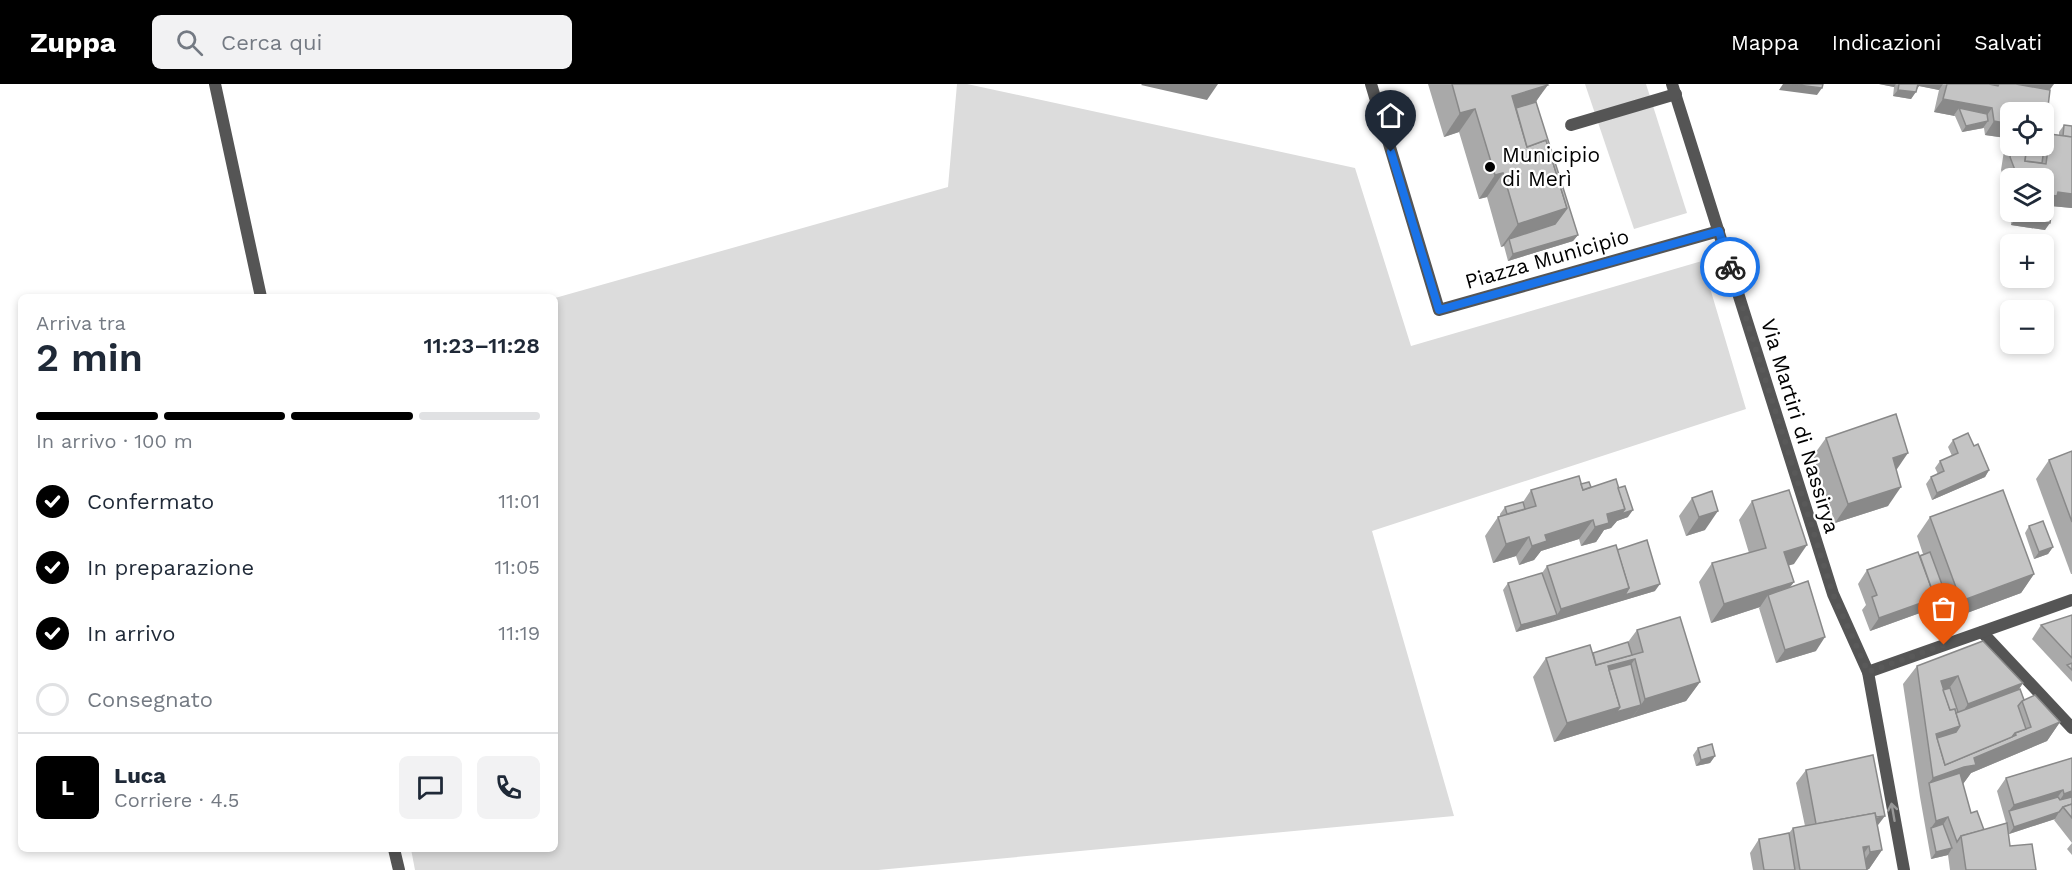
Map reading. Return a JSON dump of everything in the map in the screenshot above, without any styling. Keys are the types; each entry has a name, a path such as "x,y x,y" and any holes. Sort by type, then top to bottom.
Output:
{"street":[{"path":"215,84 260,294"},
{"name":"Piazza Municipio","path":"1371,84 1439,310 1719,231"},
{"path":"1571,125 1674,89"},
{"name":"Via Martiri di Nassirya","path":"1674,89 1833,594 1868,672 1904,870"},
{"path":"1868,672 2072,600"},
{"path":"1982,632 2072,728"},
{"path":"395,852 399,870"}],"shaded area":[{"path":"957,84 967,84 1355,168 1411,346 1702,261 1746,409 1372,531 1454,816 878,870 415,870 412,852 558,852 558,297 948,187"},
{"path":"1585,84 1646,84 1687,213 1634,229"}],"building":[{"path":"1452,84 1548,85 1512,96 1527,147 1546,140 1567,208 1518,224 1503,173 1495,175 1475,109 1460,113"},
{"path":"1790,84 1823,84 1822,88"},
{"path":"1899,84 1918,84 1916,92 1898,90"},
{"path":"1947,84 1998,86 1999,84 2016,84 2050,90 2049,102 2000,102 2000,122 1994,121 1992,108 1943,99"},
{"path":"1536,102 1578,235 1513,254 1509,239 1555,224 1567,208 1546,140 1527,147 1516,108"},
{"path":"1959,108 1987,114 1988,121 1966,126"},
{"path":"2064,125 2072,126 2072,137 2063,136"},
{"path":"2054,135 2072,137 2072,194 2058,192 2057,196 2054,196 2054,168 2014,168 2010,156 2026,156 2025,161 2046,164 2047,156 2054,156"},
{"path":"2026,156 2043,156 2042,163 2025,161"},
{"path":"1896,414 1908,453 1893,458 1901,487 1848,504 1826,438"},
{"path":"1968,433 1974,446 1978,444 1989,470 1937,493 1931,477 1944,471 1940,461 1958,453 1953,440"},
{"path":"2072,451 2072,522 2049,460"},
{"path":"1579,476 1583,490 1616,479 1625,509 1607,514 1609,523 1595,527 1593,520 1545,535 1547,541 1532,546 1529,537 1506,544 1498,517 1536,506 1531,490"},
{"path":"1589,482 1591,487 1583,490 1581,484"},
{"path":"1625,486 1633,510 1621,514 1625,509 1618,488"},
{"path":"1789,490 1807,545 1784,552 1794,582 1724,604 1712,563 1766,548 1752,501"},
{"path":"2003,490 2034,574 1961,601 1930,517"},
{"path":"1712,491 1718,511 1699,517 1692,498"},
{"path":"1523,502 1525,509 1507,514 1505,507"},
{"path":"2043,521 2053,547 2039,552 2029,526"},
{"path":"1647,540 1660,584 1625,595 1629,588 1617,550"},
{"path":"1616,545 1629,588 1561,609 1547,566"},
{"path":"1918,552 1935,598 1879,618 1872,597 1877,595 1867,570"},
{"path":"1930,552 1947,598 1930,604 1935,598 1920,556"},
{"path":"1542,573 1557,615 1521,625 1508,583"},
{"path":"1808,581 1825,637 1785,650 1768,595"},
{"path":"2072,615 2072,658 2041,625"},
{"path":"1680,617 1700,682 1645,699 1635,659 1608,666 1620,707 1567,723 1546,658 1590,645 1596,665 1643,652 1637,630"},
{"path":"1983,641 2023,683 1968,704 1958,676 1941,681 1950,710 1955,709 1960,726 1936,734 1945,765 2031,727 2022,701 2035,695 2060,722 1974,758 1976,765 1933,778 1917,666"},
{"path":"1628,642 1632,655 1596,665 1593,653"},
{"path":"1631,664 1641,705 1616,712 1620,707 1609,670"},
{"path":"1950,688 1958,712 1956,713 1955,709 1950,710 1943,690"},
{"path":"2020,689 2024,700 2018,706 2026,729 1945,765 1937,738 1956,732 1960,726 1956,713"},
{"path":"1712,744 1715,756 1701,760 1698,748"},
{"path":"1873,755 1885,816 1876,817 1875,813 1816,824 1806,770"},
{"path":"2072,758 2072,791 2064,794 2063,790 2014,805 2006,778"},
{"path":"1960,773 1971,813 1977,811 1984,830 1961,836 1957,842 1948,817 1936,821 1929,783"},
{"path":"2058,797 2060,800 2072,797 2072,804 2063,807 2059,812 2014,827 2009,811"},
{"path":"2072,804 2072,818 2063,807"},
{"path":"1875,813 1882,850 1870,852 1869,846 1863,847 1867,870 1800,870 1793,828"},
{"path":"2007,823 2010,846 2032,844 2036,870 1966,870 1961,836"},
{"path":"1943,824 1952,848 1936,852 1931,828"},
{"path":"1789,833 1795,870 1764,870 1759,839"}],"way so far":[{"path":"1730,267 1833,594 1868,672 1944,645"}],"place":[{"name":"Municipio di Merì","path":"1490,167"}],"route":[{"path":"1391,152 1439,310 1719,231 1730,267"}]}
